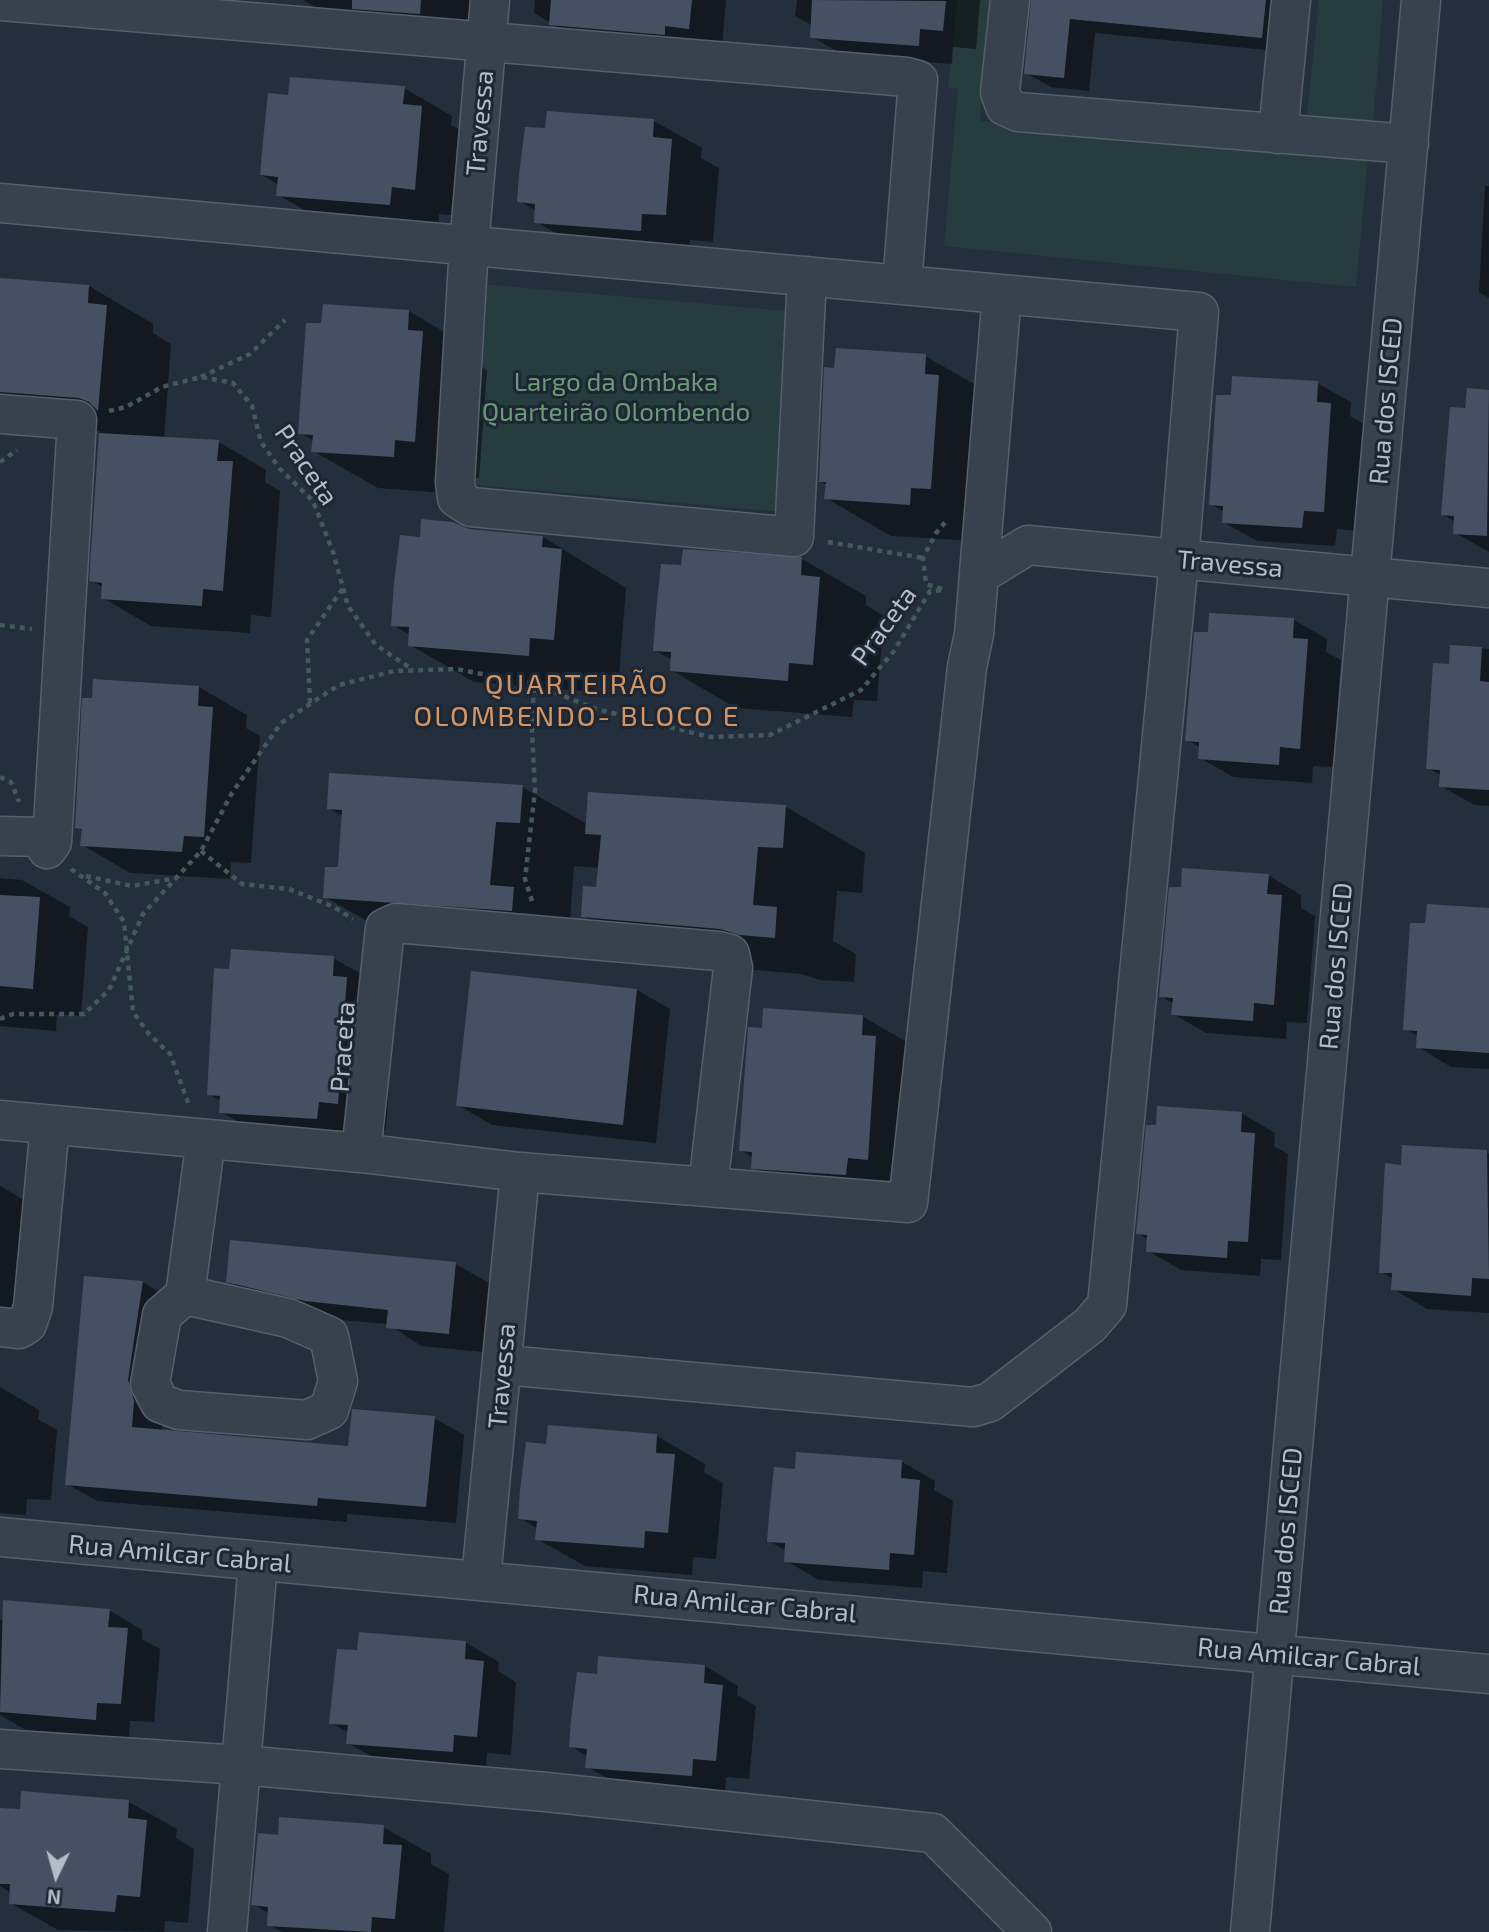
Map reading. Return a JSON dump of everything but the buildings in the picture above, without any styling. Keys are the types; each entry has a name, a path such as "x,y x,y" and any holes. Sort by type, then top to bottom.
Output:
{"street":[{"name":"Travessa","path":"491,0 469,246 454,482 457,498 471,507 794,537"},
{"path":"1010,0 1000,92 1005,106 1018,112 1409,144"},
{"path":"1278,134 1291,0"},
{"name":"Rua dos ISCED","path":"1250,1932 1421,0"},
{"path":"0,1 918,80 902,285"},
{"path":"0,203 1199,312 1180,560 1107,1305 1090,1325 990,1402 973,1407 504,1365"},
{"path":"794,537 807,276"},
{"path":"0,1120 50,1125 198,1126 361,1153 520,1172 908,1203 962,582 985,511 1002,294"},
{"path":"0,414 77,420 52,842 47,849 40,837 0,836"},
{"path":"962,582 1028,545 985,511"},
{"name":"Travessa","path":"1028,545 1489,588"},
{"path":"361,1153 386,928 396,923 730,954 733,968 708,1187"},
{"path":"0,1327 19,1329 27,1324 33,1307 50,1125"},
{"path":"185,1295 288,1318 329,1336 338,1381 328,1410 307,1420 178,1410 160,1403 150,1384 162,1315 185,1295 198,1126"},
{"name":"Travessa","path":"481,1579 504,1365 520,1172"},
{"name":"Rua Amilcar Cabral","path":"0,1537 258,1562 481,1579 1489,1674"},
{"path":"227,1932 258,1562"},
{"path":"0,1749 242,1765 547,1792 933,1833 1032,1932"}],"path":[{"path":"201,377 250,354 285,320"},
{"name":"Praceta","path":"77,420 126,407 162,387 201,377 233,383 252,406 261,442 280,468 313,501 348,606 376,645 414,671"},
{"path":"0,462 28,444"},
{"path":"794,537 923,558"},
{"name":"Praceta","path":"0,1019 13,1014 84,1014 109,990 143,914 201,851 232,793 281,723 339,685 394,671 456,669 534,684 596,709 710,737 770,736 861,690 894,651 930,591 962,582"},
{"path":"310,704 307,640 343,588"},
{"path":"534,684 531,732 535,790 525,879 541,936"},
{"path":"201,851 242,884 289,889 334,907 356,921"},
{"name":"Praceta","path":"60,863 105,892 124,922 133,1012 149,1034 170,1054 198,1126"},
{"name":"Praceta","path":"82,875 132,886 177,878"}],"green space":[{"path":"957,0 990,0 980,121 1368,157 1356,287 944,246 958,89 948,87"},
{"path":"1319,0 1383,0 1372,140 1305,133"},
{"name":"Largo da Ombaka Quarteirão Olombendo","path":"481,284 798,312 782,512 464,484"}],"district":[{"name":"QUARTEIRÃO OLOMBENDO- BLOCO E","path":"577,701"}]}
